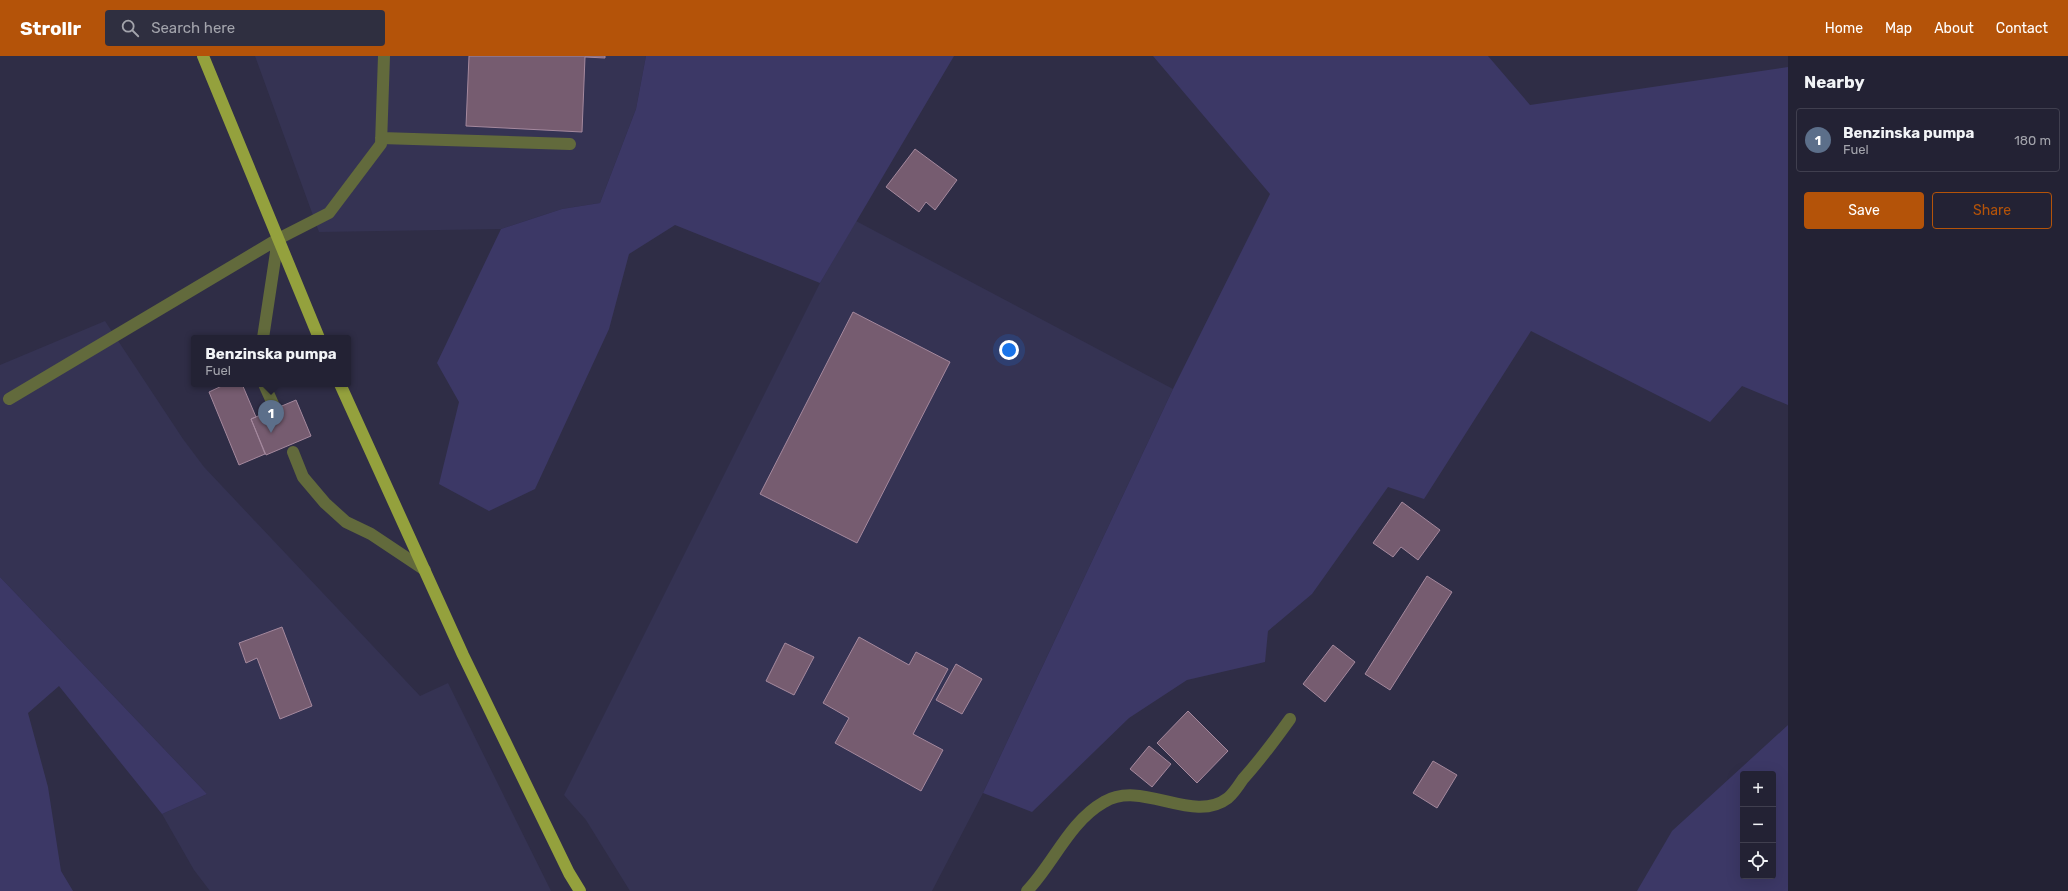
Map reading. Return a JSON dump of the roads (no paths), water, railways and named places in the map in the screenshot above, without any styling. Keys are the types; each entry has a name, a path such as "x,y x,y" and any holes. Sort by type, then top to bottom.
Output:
{"main road":[{"path":"203,56 318,335"},
{"path":"341,387 463,655 569,873 580,891"}],"lane":[{"path":"9,399 278,239 329,212 381,144 384,56"},
{"path":"381,138 570,144"},
{"path":"262,335 278,239"},
{"path":"265,387 273,404"},
{"path":"293,452 303,477 325,503 346,522 371,534 425,570"},
{"path":"1027,891 1083,817 1105,801 1122,796 1145,796 1181,804 1206,807 1227,798 1268,750 1290,719"}],"place":[{"name":"Benzinska pumpa","path":"271,433"}]}
